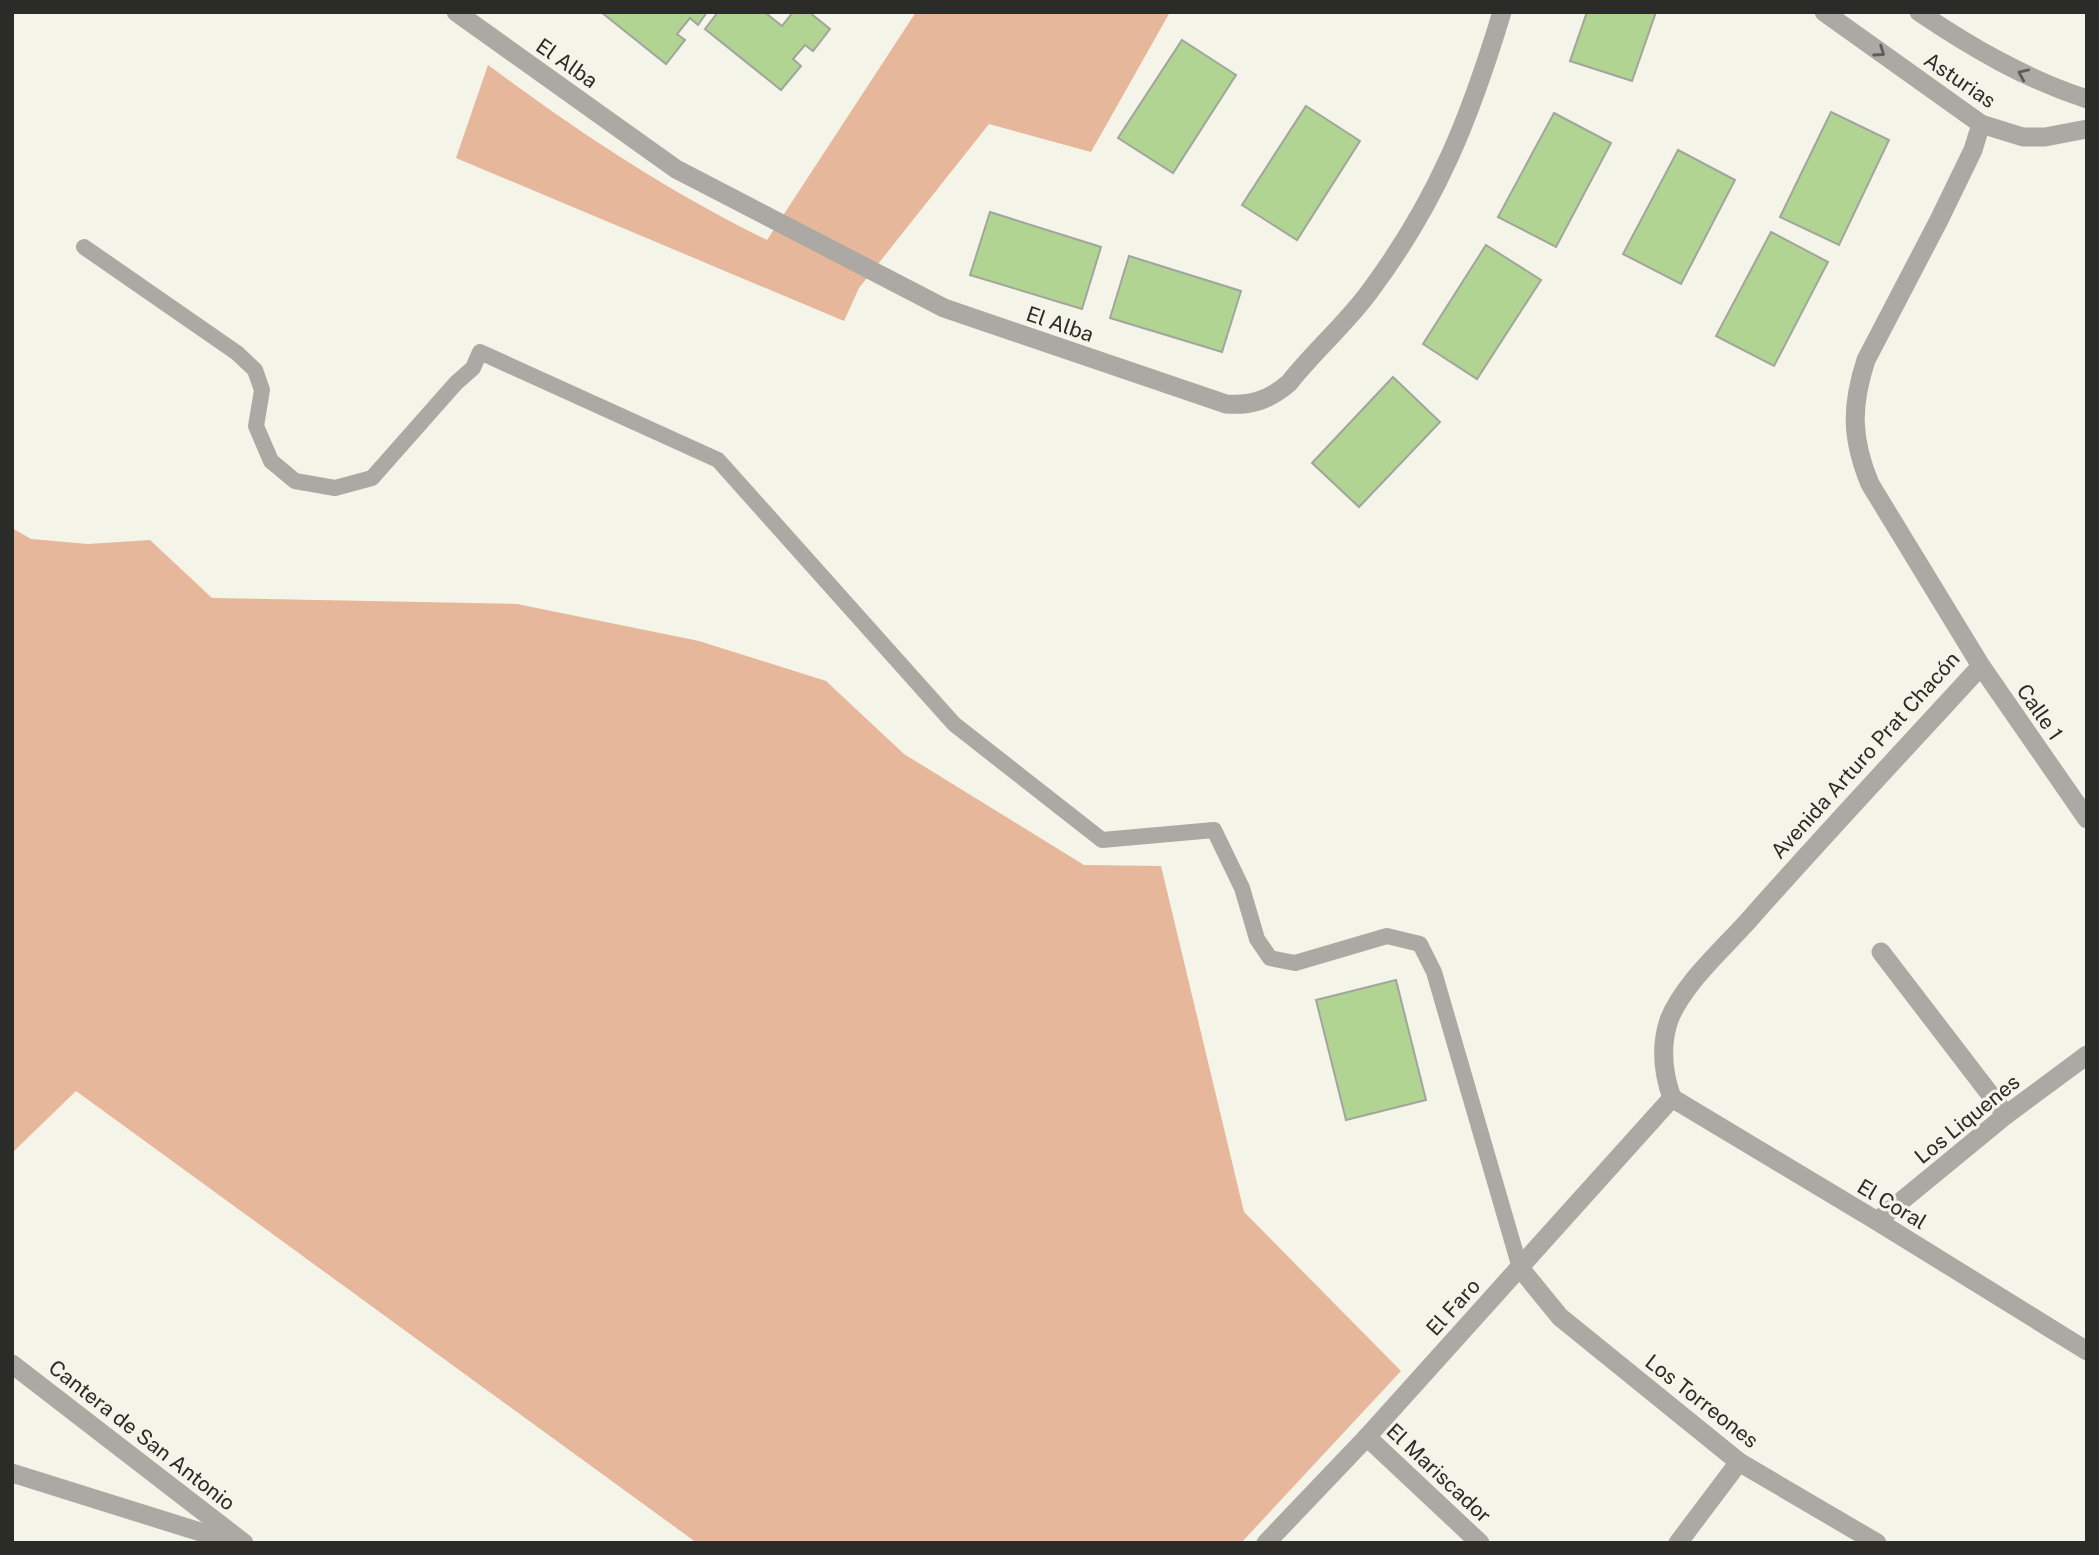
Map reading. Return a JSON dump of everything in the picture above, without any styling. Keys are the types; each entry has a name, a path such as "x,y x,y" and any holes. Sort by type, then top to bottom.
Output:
{"street":[{"name":"El Alba","path":"456,12 676,169 944,308 1226,404 1245,405 1270,397 1289,383 1368,293 1399,251 1430,199 1457,144 1479,88 1502,12"},
{"name":"Asturias","path":"1824,12 1981,124 2023,137 2045,137 2087,129"},
{"name":"Asturias","path":"1919,12 1975,49 2011,68 2087,99"},
{"name":"Avenida Arturo Prat Chacón","path":"1672,1098 1665,1079 1665,1039 1669,1021 1687,990 1782,882 1981,666 1870,484 1858,448 1854,410 1858,384 1866,360 1939,220 1973,150 1981,124"},
{"name":"Calle 1","path":"1981,666 2087,819"},
{"path":"1881,952 2006,1115"},
{"name":"Los Liquenes","path":"1877,1221 2006,1115 2087,1055"},
{"name":"El Faro","path":"1266,1543 1367,1437 1672,1098"},
{"name":"El Coral","path":"1672,1098 2087,1351"},
{"name":"Los Torreones","path":"1520,1268 1560,1317 1739,1462 1877,1543"},
{"name":"Cantera de San Antonio","path":"12,1364 244,1543"},
{"name":"El Mariscador","path":"1367,1437 1480,1543"},
{"path":"1678,1543 1739,1462"},
{"name":"Cantera de San Antonio","path":"12,1473 210,1535 223,1543"}],"lane":[{"path":"84,247 237,353 255,370 262,390 256,426 271,461 295,481 335,488 372,478 456,383 473,368 480,352 718,460 954,724 1102,840 1214,830 1242,888 1256,939 1270,958 1295,963 1387,936 1420,944 1434,972 1520,1268"}],"shaded area":[{"path":"916,12 1170,12 1091,152 989,124 859,288 844,321 456,158 488,65 623,159 767,240"},
{"path":"12,528 31,539 88,544 150,540 212,598 517,604 699,641 826,681 904,754 1084,865 1161,866 1244,1212 1401,1371 1241,1543 697,1543 76,1091 12,1153"}],"building":[{"path":"601,12 707,12 698,25 690,18 677,34 685,40 666,64"},
{"path":"718,12 768,12 767,14 782,26 793,12 809,12 830,29 813,51 805,45 793,59 801,66 781,90 705,29"},
{"path":"1587,12 1656,12 1632,81 1570,61"},
{"path":"1182,40 1236,75 1173,173 1118,138"},
{"path":"1306,106 1360,141 1297,240 1242,205"},
{"path":"1831,112 1889,140 1839,245 1780,217"},
{"path":"1554,113 1611,143 1556,247 1498,217"},
{"path":"1678,150 1735,180 1681,284 1623,254"},
{"path":"990,212 1101,247 1082,309 970,275"},
{"path":"1771,232 1828,262 1774,366 1716,336"},
{"path":"1486,245 1541,280 1477,379 1423,344"},
{"path":"1129,256 1241,291 1222,352 1110,318"},
{"path":"1393,377 1440,422 1359,507 1312,463"},
{"path":"1396,980 1426,1100 1346,1120 1316,1000"}]}
